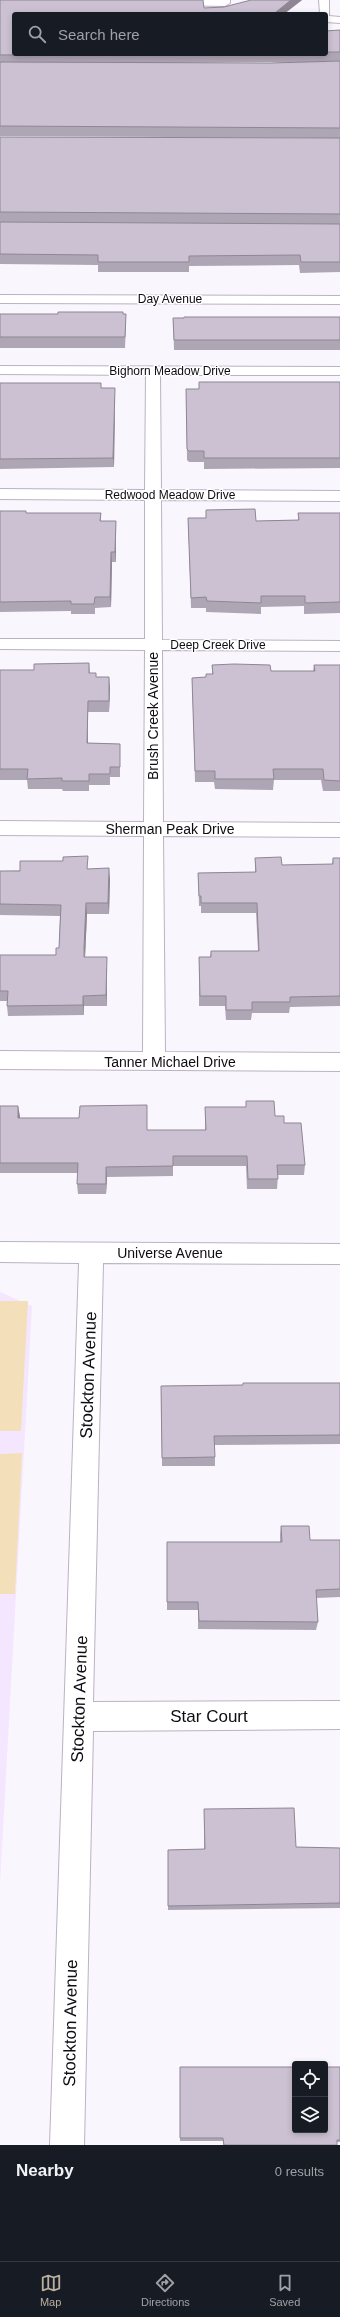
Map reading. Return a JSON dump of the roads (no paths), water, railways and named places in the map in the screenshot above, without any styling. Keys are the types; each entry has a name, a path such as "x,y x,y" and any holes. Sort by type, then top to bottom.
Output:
{"street":[{"path":"324,0 325,12"},
{"path":"163,3 225,2"},
{"path":"328,19 340,20"},
{"name":"Day Avenue","path":"0,299 340,300"},
{"name":"Bighorn Meadow Drive","path":"0,370 340,371"},
{"name":"Brush Creek Avenue","path":"153,371 154,1061"},
{"name":"Redwood Meadow Drive","path":"0,494 340,496"},
{"name":"Deep Creek Drive","path":"0,644 340,646"},
{"name":"Sherman Peak Drive","path":"0,828 340,830"},
{"name":"Tanner Michael Drive","path":"0,1060 340,1062"},
{"name":"Universe Avenue","path":"0,1252 340,1254"},
{"name":"Stockton Avenue","path":"67,2145 91,1253"},
{"name":"Star Court","path":"79,1717 340,1715"}]}
